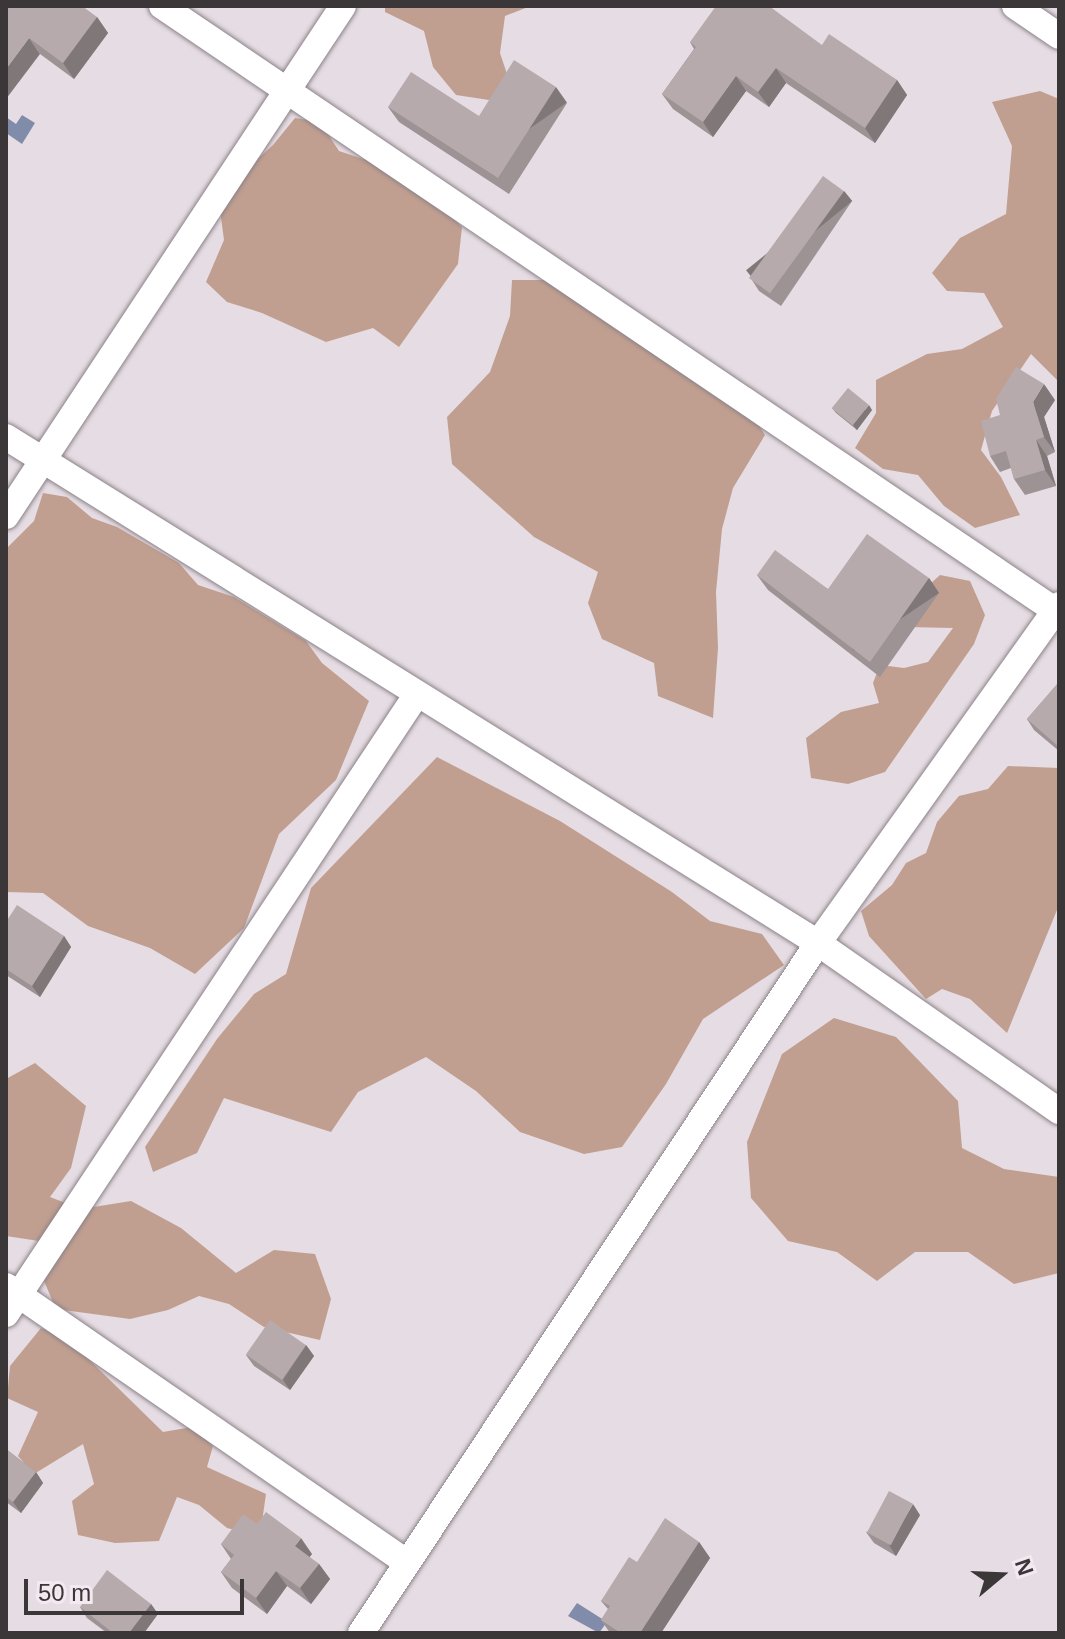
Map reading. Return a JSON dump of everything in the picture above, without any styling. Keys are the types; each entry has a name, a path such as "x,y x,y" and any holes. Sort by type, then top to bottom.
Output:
{"street":[{"path":"162,6 1058,610 818,943 361,1633"},
{"path":"6,516 343,6"},
{"path":"1015,6 1059,36"},
{"path":"6,437 818,943 1059,1111"},
{"path":"407,1563 10,1298 417,694"}],"shaded area":[{"path":"385,6 531,6 505,16 500,53 509,80 489,100 456,95 433,67 424,31 385,12"},
{"path":"1040,91 1059,99 1059,382 1031,354 992,411 981,450 1001,477 1020,515 975,528 944,506 918,475 883,469 855,448 876,413 876,380 927,354 962,349 1003,327 984,293 947,291 932,273 960,238 1006,214 1012,146 992,102"},
{"path":"295,118 320,122 339,151 408,174 462,227 458,264 399,347 373,328 326,342 262,313 227,302 206,282 224,240 218,195 273,145"},
{"path":"512,280 549,280 738,392 765,435 733,488 722,529 716,592 718,648 713,718 658,696 654,663 602,639 588,603 598,572 534,537 452,464 447,417 490,372 510,316"},
{"path":"43,493 67,497 92,518 117,527 179,563 198,585 234,597 306,641 322,663 369,701 336,780 279,834 244,928 195,974 150,948 88,926 43,893 6,892 6,549 34,521"},
{"path":"940,575 970,581 985,615 974,644 885,772 848,784 811,778 806,738 841,712 879,703 873,683 880,665 904,668 928,662 953,628 907,627 919,594"},
{"path":"437,757 560,821 672,892 710,921 762,934 784,965 703,1019 666,1084 622,1147 584,1154 520,1132 476,1091 426,1057 358,1092 331,1132 224,1098 197,1153 153,1172 145,1147 217,1039 254,994 286,974 311,888"},
{"path":"1008,766 1059,768 1059,905 1007,1033 970,999 942,989 926,999 869,936 861,911 892,885 906,863 926,853 937,822 959,796 988,789"},
{"path":"834,1018 896,1037 958,1101 962,1148 1004,1169 1059,1177 1059,1273 1014,1284 968,1252 915,1252 877,1281 837,1252 788,1241 751,1198 747,1142 782,1054"},
{"path":"35,1063 86,1106 71,1168 50,1197 81,1209 131,1201 181,1228 236,1273 274,1250 315,1254 331,1299 320,1340 264,1327 229,1304 199,1296 168,1310 130,1319 56,1309 38,1267 52,1243 6,1236 6,1079"},
{"path":"41,1328 69,1340 163,1432 192,1427 213,1446 207,1467 266,1494 260,1536 227,1528 199,1505 177,1497 159,1541 115,1543 78,1535 72,1501 94,1484 83,1444 34,1474 18,1456 38,1412 7,1398 10,1366"}],"water":[{"path":"22,115 35,123 22,144 6,133 6,117 16,124"},
{"path":"577,1603 607,1622 599,1633 568,1616"}],"building":[{"path":"6,6 82,6 97,17 63,63 29,38 6,69"},
{"path":"716,6 769,6 822,45 829,34 897,80 865,128 776,68 758,92 736,76 703,122 662,94 696,47 690,42"},
{"path":"514,60 556,87 498,178 388,107 411,72 479,116"},
{"path":"823,176 844,191 770,293 749,278"},
{"path":"1016,367 1044,384 1033,402 1044,437 1036,440 1045,470 1014,479 1006,451 990,456 981,421 1000,415 996,399"},
{"path":"848,388 869,405 853,425 832,408"},
{"path":"867,534 929,578 870,662 757,575 775,550 828,589"},
{"path":"1059,682 1059,747 1027,719"},
{"path":"17,905 64,936 32,986 6,969 6,922"},
{"path":"270,1320 306,1345 282,1380 246,1354"},
{"path":"6,1449 36,1472 13,1502 6,1497"},
{"path":"889,1491 913,1504 891,1545 867,1532"},
{"path":"266,1512 301,1538 295,1546 319,1564 300,1588 276,1571 256,1598 221,1572 234,1555 221,1544 243,1514 257,1524"},
{"path":"665,1518 699,1542 640,1633 621,1633 601,1620 610,1606 601,1601 629,1557 637,1562"},
{"path":"107,1570 151,1604 129,1633 113,1633 80,1607"}]}
